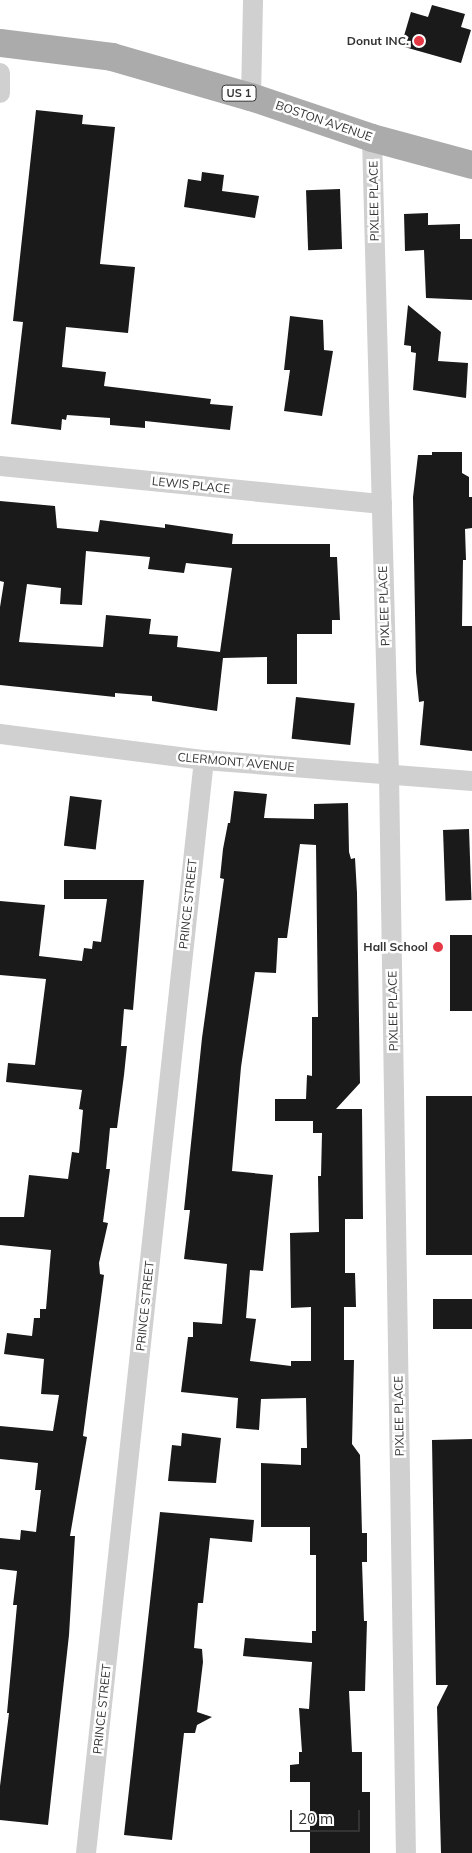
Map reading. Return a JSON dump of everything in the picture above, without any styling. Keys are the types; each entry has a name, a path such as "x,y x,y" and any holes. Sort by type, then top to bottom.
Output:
{"main road":[{"name":"BOSTON AVENUE","path":"0,43 112,57 251,97 372,138 472,165"}],"street":[{"path":"251,97 253,0"},
{"path":"0,73 0,93"},
{"name":"PIXLEE PLACE","path":"372,138 389,775 406,1853"},
{"name":"LEWIS PLACE","path":"0,466 382,504"},
{"name":"CLERMONT AVENUE","path":"0,734 204,760 472,781"},
{"name":"PRINCE STREET","path":"86,1853 204,760"}],"building":[{"path":"432,5 465,14 461,27 471,30 461,63 401,46 411,12 428,17"},
{"path":"36,110 83,115 82,124 115,127 100,264 135,267 128,333 66,327 62,367 106,372 104,386 211,399 210,404 233,406 230,430 145,421 145,428 110,425 110,418 67,415 66,420 62,419 61,430 11,424 23,322 13,321"},
{"path":"202,172 224,175 222,191 259,196 255,218 184,207 188,179 201,181"},
{"path":"340,189 342,249 308,250 306,190"},
{"path":"428,213 428,225 460,224 460,239 472,239 472,300 426,298 424,250 405,251 404,214"},
{"path":"408,305 441,332 438,361 468,363 466,398 413,390 416,353 411,352 411,346 404,345"},
{"path":"290,316 323,320 324,350 333,351 322,416 284,411 290,370 284,370"},
{"path":"432,452 462,452 462,473 469,477 469,497 472,497 472,528 465,529 466,560 463,560 462,626 472,626 472,751 420,745 424,701 419,702 416,672 413,497 418,455 432,455"},
{"path":"0,501 55,506 57,528 98,532 100,520 165,528 165,524 233,534 232,544 330,544 330,557 337,557 340,620 332,620 332,634 297,634 297,684 267,684 267,657 223,658 217,711 152,701 152,696 115,693 115,697 0,685 0,607 4,582 0,581","holes":["86,551 150,557 148,569 184,573 186,563 232,568 220,652 177,647 178,636 149,634 151,619 106,615 103,647 19,642 27,584 61,588 60,604 82,605"]},
{"path":"296,697 355,703 350,745 292,739"},
{"path":"234,791 267,794 264,818 314,819 314,804 348,803 349,852 351,859 355,858 357,893 360,1083 336,1109 362,1109 363,1219 345,1219 345,1273 355,1273 356,1307 344,1307 344,1360 354,1360 352,1444 360,1455 362,1533 367,1533 367,1562 362,1562 364,1621 367,1621 365,1691 349,1691 352,1752 362,1752 362,1792 370,1792 370,1853 310,1853 310,1782 290,1782 290,1765 299,1764 299,1752 302,1752 299,1708 309,1709 312,1662 243,1656 245,1638 312,1643 312,1631 316,1631 316,1555 310,1555 310,1527 261,1527 261,1463 301,1465 301,1448 307,1448 306,1398 261,1399 259,1430 236,1428 238,1398 181,1392 188,1337 193,1337 193,1322 222,1324 227,1264 184,1259 190,1210 184,1210 202,1038 224,879 220,878 223,849 228,823 230,823","holes":["300,844 316,845 318,1017 312,1017 312,1076 307,1075 306,1099 275,1099 275,1121 313,1121 313,1133 322,1133 321,1176 318,1176 319,1232 290,1233 291,1308 311,1307 311,1361 291,1361 291,1366 250,1361 256,1319 246,1318 250,1270 263,1271 273,1175 232,1171 241,1067 255,972 276,973 278,938 287,938"]},
{"path":"70,796 102,800 96,850 64,846"},
{"path":"469,829 471,900 445,901 443,830"},
{"path":"64,880 144,880 133,1010 124,1009 121,1046 127,1046 117,1128 110,1128 106,1169 110,1169 103,1222 108,1223 99,1263 100,1274 104,1275 83,1436 87,1437 70,1536 75,1536 69,1635 48,1825 0,1820 0,1786 9,1713 7,1713 17,1605 13,1605 17,1571 0,1569 0,1538 20,1540 21,1530 36,1532 41,1490 35,1490 38,1463 0,1459 0,1426 53,1431 59,1395 41,1394 44,1359 4,1354 7,1333 32,1336 34,1318 40,1318 40,1309 46,1309 51,1250 0,1245 0,1217 24,1217 29,1175 68,1179 72,1152 79,1153 83,1110 79,1109 82,1090 6,1082 8,1063 35,1065 46,979 0,975 0,901 45,905 39,956 82,961 84,948 92,949 93,941 101,942 107,899 64,899"},
{"path":"450,935 472,935 472,1011 450,1011"},
{"path":"426,1096 472,1096 472,1255 426,1255"},
{"path":"433,1299 472,1299 472,1329 433,1329"},
{"path":"182,1433 221,1438 216,1483 168,1481 172,1445 181,1446"},
{"path":"472,1439 472,1853 441,1853 437,1707 448,1685 436,1685 432,1440"},
{"path":"160,1512 254,1520 252,1542 210,1538 203,1603 198,1603 194,1648 202,1649 203,1662 197,1712 212,1717 197,1725 195,1733 184,1733 172,1840 124,1835"}],"place":[{"name":"Donut INC.","path":"419,41"},
{"name":"Hall School","path":"438,947"}]}
